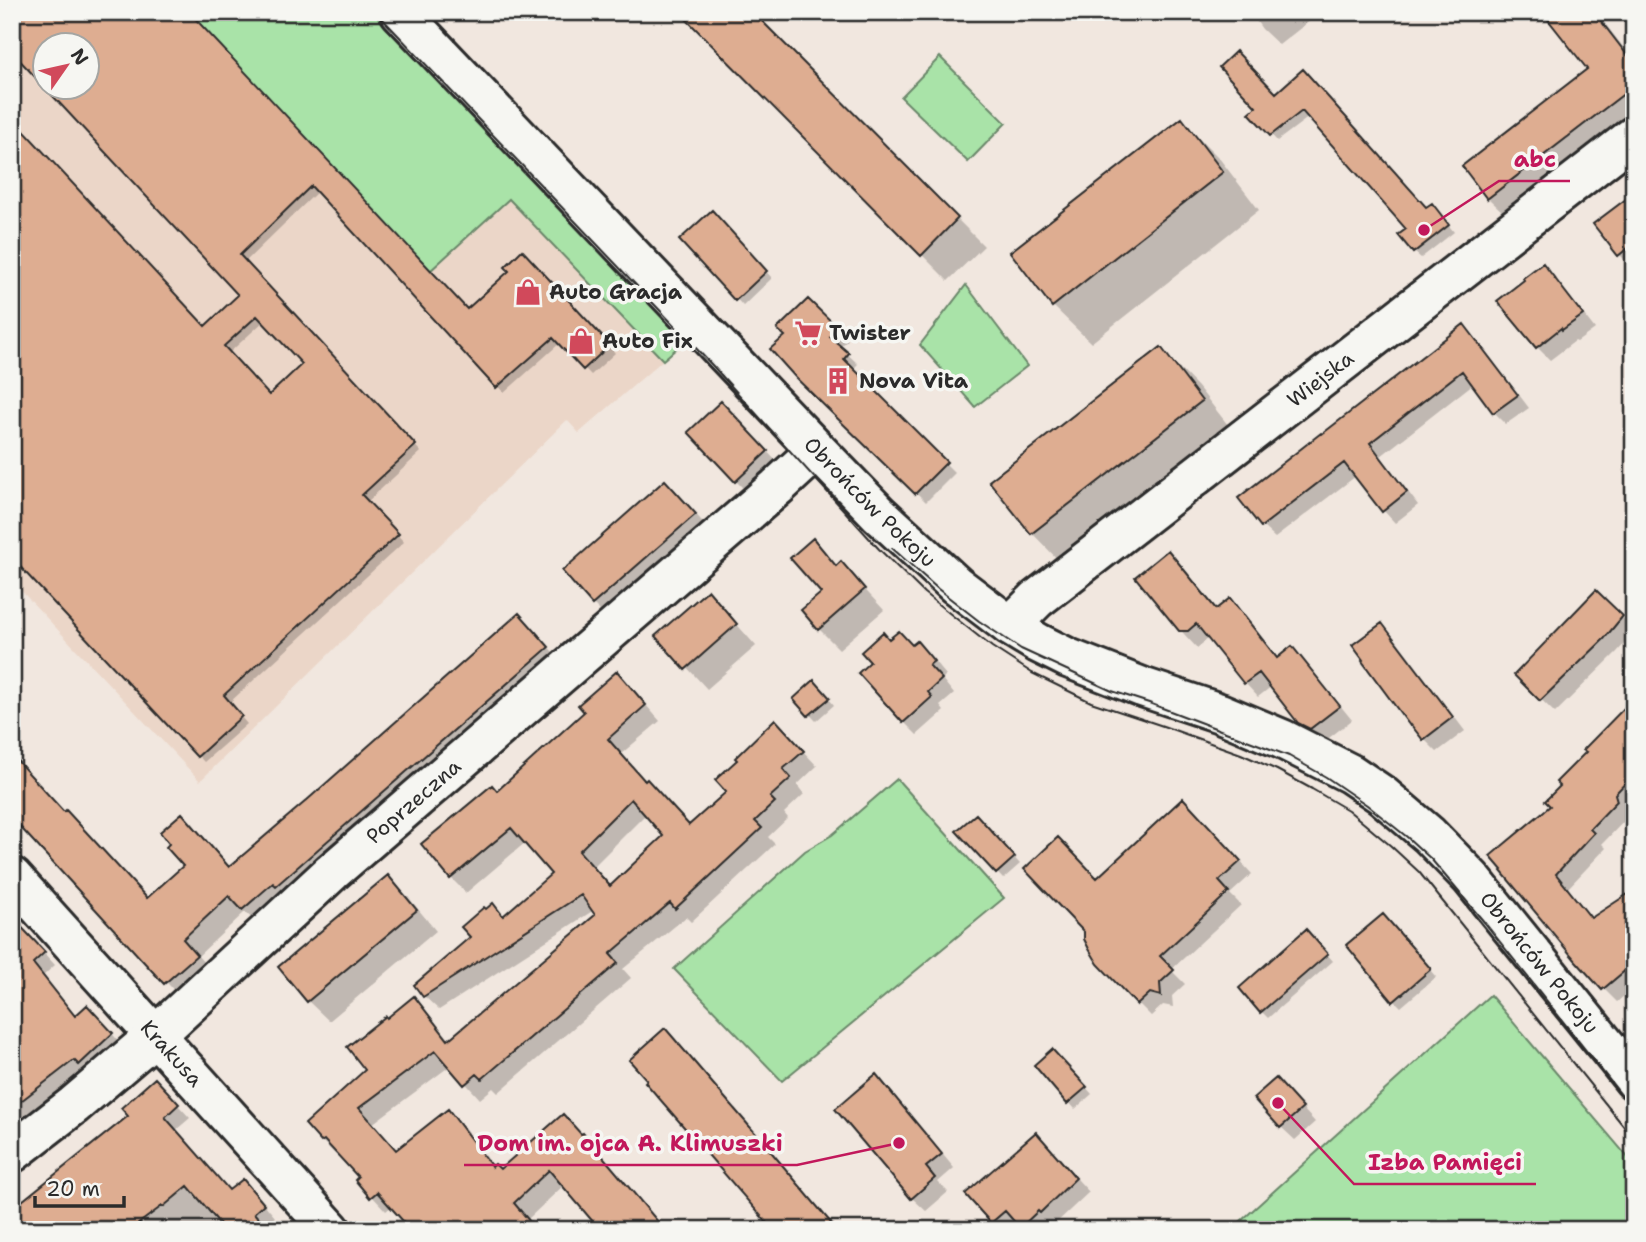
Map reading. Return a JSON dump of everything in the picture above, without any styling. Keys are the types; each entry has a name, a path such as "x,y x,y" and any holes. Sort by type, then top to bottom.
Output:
{"street":[{"name":"Obrońców Pokoju","path":"400,12 879,514 956,585 1010,626 1038,643 1142,687 1220,713 1282,738 1351,774 1405,813 1451,839 1471,878 1634,1080"},
{"name":"Wiejska","path":"1010,626 1048,590 1634,136"},
{"name":"Poprzeczna","path":"12,1153 74,1105 155,1036 332,872 777,487 816,449"},
{"name":"Krakusa","path":"12,877 331,1230"}],"shaded area":[{"path":"12,12 195,12 434,268 509,199 663,360 579,433 567,420 200,781 12,581"}],"green space":[{"path":"188,12 382,12 691,336 663,360 509,199 430,271"},
{"path":"940,57 1006,123 968,162 901,97"},
{"path":"966,285 1027,366 975,407 920,345"},
{"path":"897,779 1004,898 782,1081 674,969 805,851 832,835"},
{"path":"1490,995 1634,1166 1634,1230 1231,1230"}],"building":[{"path":"12,12 189,12 467,309 509,271 505,267 522,250 610,345 583,370 553,338 496,388 311,186 240,255 416,445 362,495 399,534 224,695 242,716 197,757 12,558 12,118 205,326 238,295 59,102 102,102 102,32 32,32 32,74 12,52","holes":["257,316 302,364 269,395 224,346"]},
{"path":"679,12 753,12 958,218 921,256"},
{"path":"1542,12 1594,12 1634,64 1634,86 1487,199 1462,166 1587,69"},
{"path":"1236,51 1276,93 1303,69 1426,207 1432,203 1449,225 1413,253 1398,235 1406,229 1302,111 1270,136 1249,113 1256,107 1219,67"},
{"path":"1182,118 1223,172 1052,307 1010,252"},
{"path":"1634,193 1634,243 1618,256 1593,224"},
{"path":"712,210 767,271 735,301 679,240"},
{"path":"1543,263 1583,315 1536,348 1497,301"},
{"path":"808,299 839,329 830,337 849,353 844,359 947,462 915,494 796,378 770,349 785,336 777,329"},
{"path":"1464,324 1518,395 1493,413 1462,371 1370,443 1407,492 1382,512 1344,463 1261,527 1238,498"},
{"path":"1161,347 1202,401 1031,534 989,481"},
{"path":"721,401 768,451 735,482 688,432"},
{"path":"665,480 696,514 592,605 562,571"},
{"path":"813,538 836,566 841,561 865,589 818,630 801,610 821,593 790,558"},
{"path":"1168,550 1216,609 1230,598 1277,658 1292,646 1340,706 1310,729 1298,723 1259,673 1244,684 1196,624 1188,631 1179,631 1135,577"},
{"path":"708,590 737,624 685,670 655,636"},
{"path":"1596,590 1623,616 1604,639 1540,701 1514,675"},
{"path":"519,613 549,647 276,886 273,883 242,910 229,896 183,939 197,955 164,984 12,818 12,755 147,898 183,866 166,847 169,844 160,832 182,813 229,867"},
{"path":"1382,623 1453,717 1423,740 1352,645"},
{"path":"899,631 912,645 917,641 934,661 929,665 942,679 928,692 932,697 903,723 858,673 870,662 861,652 883,632 889,639"},
{"path":"617,671 646,705 608,739 689,825 726,792 715,780 775,719 804,751 783,769 791,778 770,797 775,802 755,821 762,828 675,909 670,903 610,954 618,963 482,1079 477,1074 464,1085 435,1051 359,1108 396,1150 448,1109 492,1167 495,1164 500,1169 563,1114 581,1134 583,1133 665,1230 600,1230 549,1170 514,1203 537,1230 411,1230 377,1192 370,1198 355,1180 358,1177 324,1140 321,1142 305,1124 365,1070 347,1047 386,1016 387,1018 414,996 448,1040 595,915 581,895 423,997 414,985 470,937 461,927 484,907 486,909 493,903 503,916 551,874 511,828 450,879 421,844 492,785 497,791 584,712 578,705","holes":["631,799 663,836 610,886 579,851"]},
{"path":"814,680 830,698 808,716 793,699"},
{"path":"1634,698 1634,774 1615,794 1617,801 1590,829 1594,833 1556,874 1591,918 1634,890 1634,963 1602,990 1490,856 1550,806 1545,801 1560,786 1556,782"},
{"path":"1183,798 1241,861 1219,881 1229,892 1160,956 1174,970 1160,983 1161,996 1150,993 1137,1005 1098,964 1084,939 1084,932 1024,869 1058,837 1097,878"},
{"path":"976,814 1015,857 996,874 956,831"},
{"path":"388,875 417,910 307,1002 278,967"},
{"path":"1383,914 1431,969 1393,1002 1346,945"},
{"path":"12,917 45,952 33,963 75,1016 87,1005 113,1033 79,1065 74,1060 12,1108"},
{"path":"1306,929 1328,954 1260,1013 1239,988"},
{"path":"665,1028 837,1230 773,1230 645,1082 647,1080 629,1060"},
{"path":"1052,1049 1087,1087 1067,1104 1034,1065"},
{"path":"876,1074 942,1154 926,1167 935,1178 911,1199 835,1109"},
{"path":"155,1078 179,1104 165,1117 229,1190 243,1179 264,1204 254,1213 268,1230 225,1230 188,1186 130,1230 12,1230 12,1209 128,1116 121,1108"},
{"path":"1276,1078 1303,1108 1280,1128 1253,1098"},
{"path":"1036,1132 1076,1178 1040,1213 1038,1211 1020,1228 1005,1211 991,1223 965,1194"}],"tram line":[{"path":"376,12 712,365 879,549 924,593 992,647 1032,673 1091,702 1241,754 1277,770 1348,810 1419,872 1634,1139"},
{"path":"892,548 938,589 1021,649 1112,691 1289,756 1367,805 1431,859 1634,1111"}],"place":[{"name":"abc","path":"1424,230"},
{"name":"Auto Gracja","path":"528,292"},
{"name":"Twister","path":"808,333"},
{"name":"Auto Fix","path":"581,341"},
{"name":"Nova Vita","path":"838,381"},
{"name":"Izba Pamięci","path":"1278,1103"},
{"name":"Dom im. ojca A. Klimuszki","path":"899,1143"}]}
